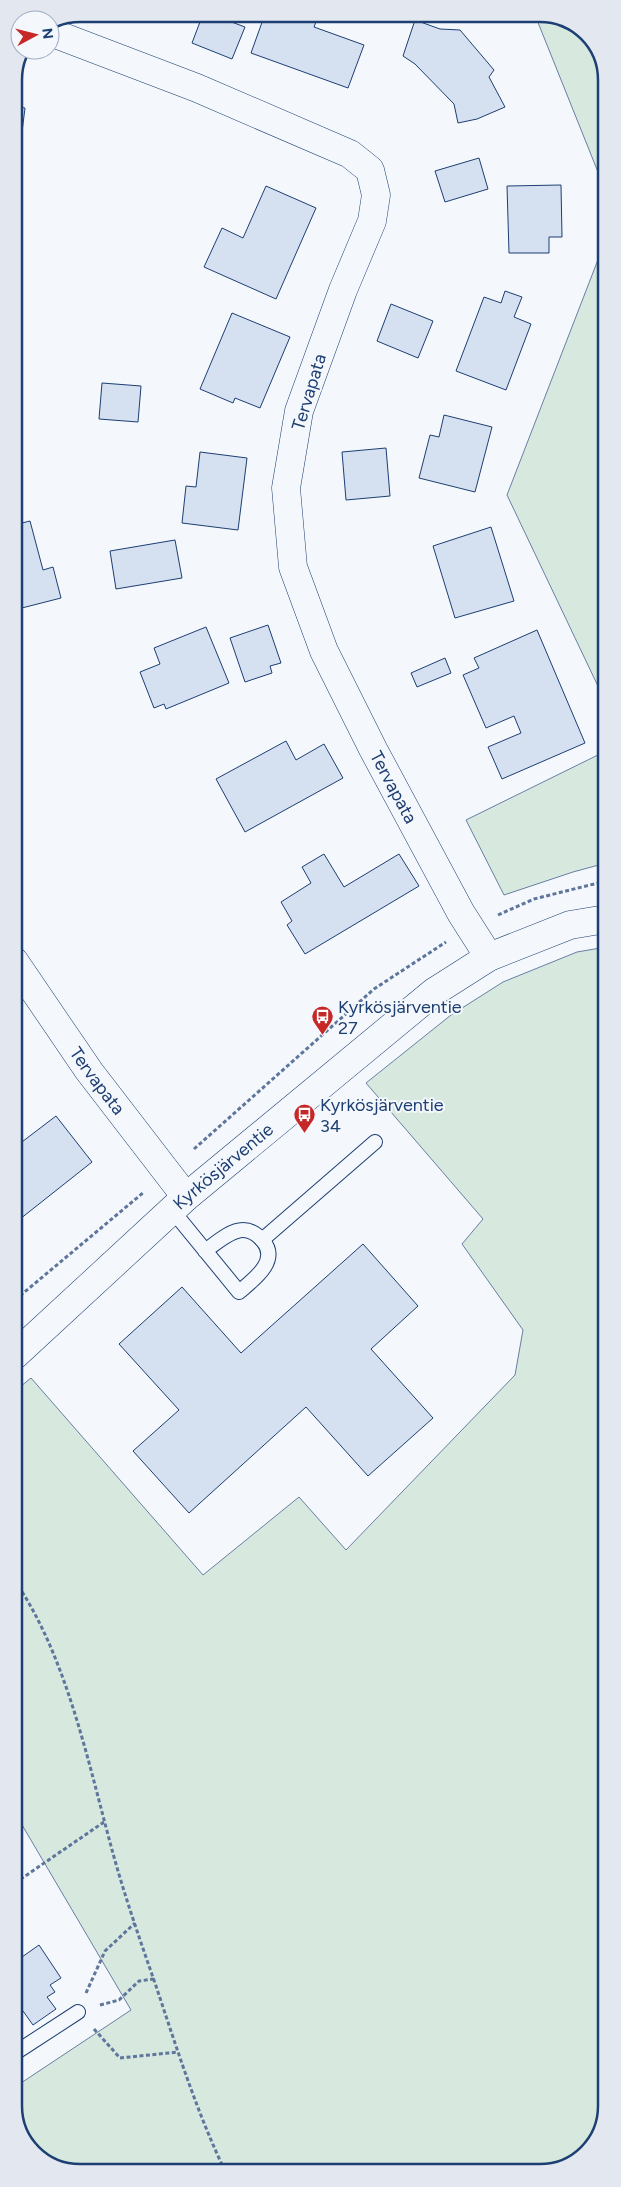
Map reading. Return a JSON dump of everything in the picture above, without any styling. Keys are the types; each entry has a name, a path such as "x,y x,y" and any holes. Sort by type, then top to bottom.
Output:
{"street":[{"name":"Tervapata","path":"60,36 196,88 350,154 370,170 376,195 372,221 343,290 299,411 286,488 293,568 324,651 369,740 461,912 489,957"},
{"name":"Kyrkösjärventie","path":"23,1348 179,1204 434,992 489,957 570,925 598,920"},
{"name":"Tervapata","path":"23,974 179,1204"}],"lane":[{"path":"262,1240 375,1142"},
{"path":"179,1204 205,1251 239,1292 260,1274 268,1260 266,1245 258,1234 242,1230 226,1236 205,1251"},
{"path":"23,2048 78,2012"}],"path":[{"path":"23,1592 31,1604 66,1683 104,1822 135,1923 178,2052 212,2144 222,2164"},
{"path":"23,1878 104,1822"},
{"path":"78,2012 105,1951 135,1923"},
{"path":"78,2012 119,2000 139,1981 154,1979"},
{"path":"78,2012 120,2058 178,2052"}],"shaded area":[{"path":"538,23 552,24 574,33 591,51 597,69 598,80 598,172"},
{"path":"598,260 598,686 507,495"},
{"path":"598,755 598,865 504,895 466,820"},
{"path":"598,948 598,2107 594,2129 584,2145 570,2157 552,2163 541,2164 76,2164 58,2160 42,2150 30,2136 24,2118 23,2082 131,2010 23,1827 23,1384 31,1378 203,1575 299,1497 346,1550 515,1375 523,1330 462,1244 483,1219 366,1083 451,1015 503,982 577,952"}],"building":[{"path":"200,22 232,22 245,27 232,59 192,43"},
{"path":"262,22 316,23 314,27 364,45 348,88 251,53"},
{"path":"414,23 423,23 440,29 460,30 494,70 489,77 505,107 477,119 458,123 454,104 415,64 403,56"},
{"path":"23,108 25,108 23,124"},
{"path":"479,158 488,189 445,202 435,171"},
{"path":"561,185 562,237 549,237 549,253 509,253 507,186"},
{"path":"266,186 316,208 276,299 204,267 222,228 243,238"},
{"path":"505,291 522,297 514,317 531,324 506,390 456,371 484,297 501,303"},
{"path":"391,304 433,321 418,358 377,341"},
{"path":"232,313 290,337 260,408 235,398 233,403 200,389"},
{"path":"102,383 141,386 138,422 99,419"},
{"path":"444,415 492,427 475,492 419,478 430,435 439,437"},
{"path":"386,448 390,496 346,500 342,452"},
{"path":"200,452 247,458 238,530 182,523 186,486 196,487"},
{"path":"30,521 43,570 53,567 61,598 23,608 23,523"},
{"path":"491,527 514,601 455,618 433,546"},
{"path":"175,540 182,578 116,589 110,551"},
{"path":"268,625 281,663 270,666 272,673 245,682 230,638"},
{"path":"206,627 229,683 166,709 164,704 154,708 140,672 160,664 154,648"},
{"path":"537,630 585,743 502,779 488,747 521,733 514,716 486,728 463,675 479,668 474,658"},
{"path":"445,658 451,673 417,687 411,673"},
{"path":"286,741 296,760 324,744 343,778 245,832 216,779"},
{"path":"324,854 344,887 399,854 419,886 305,954 287,925 292,921 281,902 311,883 302,867"},
{"path":"56,1116 92,1162 23,1217 23,1141"},
{"path":"363,1244 418,1306 371,1349 433,1418 368,1476 306,1407 189,1513 133,1451 179,1410 119,1344 182,1287 241,1353"},
{"path":"39,1945 61,1978 50,1985 55,1992 47,1997 56,2009 33,2025 23,2011 23,1956"}],"place":[{"name":"Kyrkösjärventie 27","path":"322,1036"},
{"name":"Kyrkösjärventie 34","path":"304,1134"}]}
